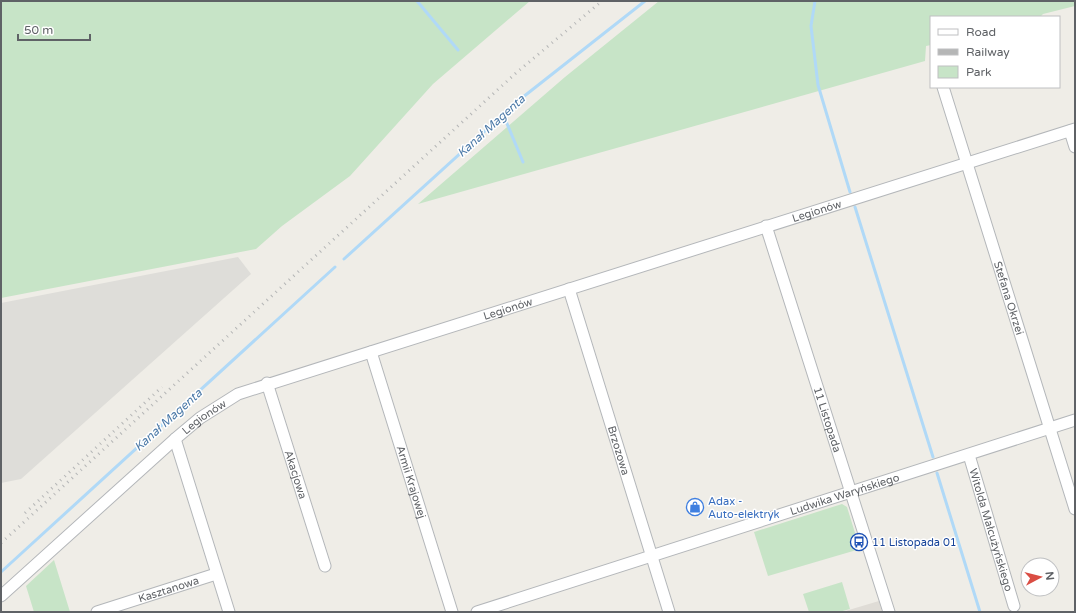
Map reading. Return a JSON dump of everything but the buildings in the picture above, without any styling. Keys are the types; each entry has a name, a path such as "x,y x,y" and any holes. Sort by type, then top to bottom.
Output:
{"street":[{"name":"Stefana Okrzei","path":"944,88 966,163 1075,509"},
{"name":"Legionów","path":"1,596 175,439 200,418 238,394 267,383 370,352 1073,130"},
{"path":"1073,130 1075,147"},
{"name":"11 Listopada","path":"766,226 889,612"},
{"name":"Brzozowa","path":"569,289 669,612"},
{"name":"Armii Krajowej","path":"370,352 452,612"},
{"name":"Akacjowa","path":"267,383 325,566"},
{"name":"Ludwika Waryńskiego","path":"477,612 1075,420"},
{"path":"175,439 229,612"},
{"name":"Witolda Małcużyńskiego","path":"969,455 1014,606"},
{"name":"Kasztanowa","path":"97,612 216,574"}],"shaded area":[{"path":"238,257 251,274 21,479 1,483 1,303"},
{"path":"879,601 882,612 842,612"}],"green space":[{"path":"1,1 530,1 433,84 350,176 282,226 256,249 1,298"},
{"path":"659,1 1075,1 1075,6 1043,14 1041,16 930,16 930,45 926,46 925,61 418,204 565,77"},
{"path":"842,504 847,507 860,549 768,576 754,532"},
{"path":"54,560 70,612 34,612 26,586"},
{"path":"842,582 850,609 839,612 809,612 803,594"}],"waterway":[{"path":"417,1 458,50"},
{"name":"Kanał Magenta","path":"344,259 518,101 645,1"},
{"path":"815,1 811,26 818,85 850,192"},
{"path":"503,114 523,162"},
{"path":"855,207 933,457"},
{"name":"Kanał Magenta","path":"1,572 335,267"},
{"path":"937,473 980,612"}],"railway":[{"path":"1,543 516,73 602,1"},
{"path":"25,513 162,387"}],"place":[{"name":"Adax - Auto-elektryk","path":"695,507"},
{"name":"11 Listopada 01","path":"859,542"}]}
